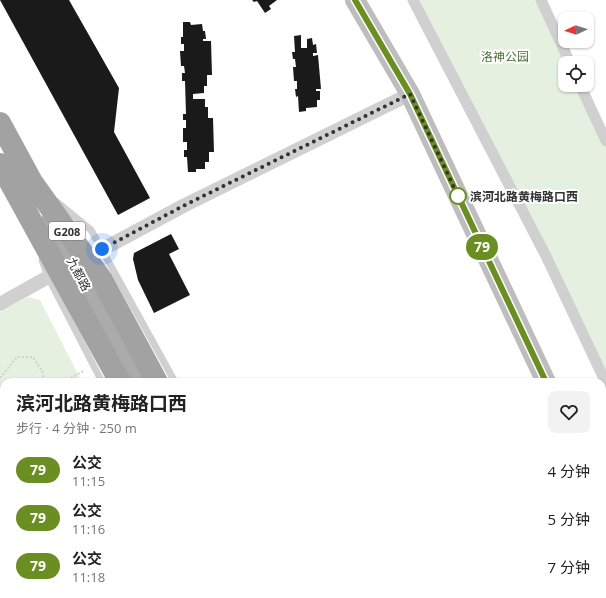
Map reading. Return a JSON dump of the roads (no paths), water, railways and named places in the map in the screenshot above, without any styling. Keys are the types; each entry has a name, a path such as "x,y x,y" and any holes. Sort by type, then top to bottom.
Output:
{"highway":[{"name":"九都路","path":"0,123 24,186 61,271 118,378"},
{"name":"九都路","path":"0,164 24,186"},
{"name":"G208","path":"24,186 102,280 155,378"}],"main road":[{"path":"355,0 410,94 544,378"},
{"name":"九都路","path":"61,271 135,378"}],"street":[{"path":"413,0 546,256 604,378"},
{"path":"541,0 567,56"},
{"path":"583,92 606,141"},
{"path":"102,249 185,205 410,94"},
{"path":"0,304 61,271"}],"lane":[{"path":"24,186 91,230 173,378"},
{"path":"24,186 38,252 61,271 93,365 100,378"}],"place":[{"name":"滨河北路黄梅路口西","path":"458,196"}],"park label":[{"name":"洛神公园","path":"505,56"}]}
